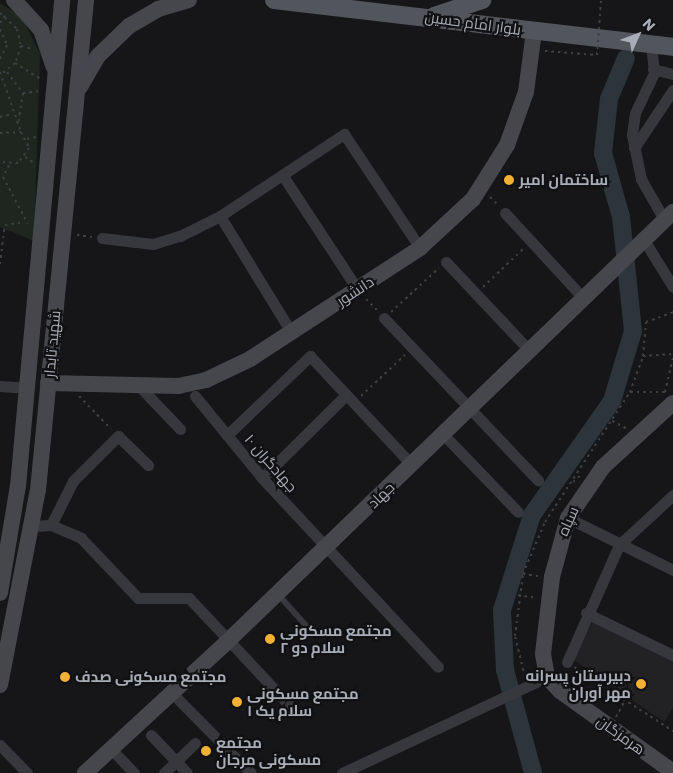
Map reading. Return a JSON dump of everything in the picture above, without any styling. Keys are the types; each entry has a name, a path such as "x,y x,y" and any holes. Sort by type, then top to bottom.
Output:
{"main road":[{"name":"بلوار امام حسین","path":"274,0 673,46"},
{"path":"431,17 482,0"}],"street":[{"path":"75,95 97,57 129,26 158,9 189,0"},
{"path":"11,5 42,30 54,58 51,97"},
{"path":"62,5 86,6"},
{"name":"شهید تابدار","path":"0,592 18,486 26,388 44,232 51,97 62,5"},
{"name":"شهید تابدار","path":"0,685 33,526 75,95 86,6"},
{"name":"دانشور","path":"48,383 140,387 206,380 291,332 420,248 457,217 482,188 516,128 532,50 534,31"},
{"path":"650,44 653,69 633,121 634,148 644,188 669,216"},
{"path":"653,69 673,74"},
{"path":"634,148 673,90"},
{"path":"102,238 153,244 220,216 344,134 420,248"},
{"path":"283,176 358,290"},
{"path":"505,213 584,299"},
{"path":"220,216 291,332"},
{"name":"جهاد","path":"85,773 278,594 669,216"},
{"path":"44,232 62,233"},
{"path":"641,243 673,286"},
{"path":"446,262 530,351"},
{"path":"384,318 538,480"},
{"path":"227,435 310,356 412,465"},
{"path":"0,386 26,388"},
{"path":"140,387 180,429"},
{"name":"جهادگران ۱۰","path":"195,396 262,478 438,667"},
{"name":"سپاه","path":"547,677 543,654 548,599 568,518 603,466 669,396"},
{"path":"262,478 350,398"},
{"path":"444,434 518,512"},
{"path":"51,525 73,481 118,436 148,465"},
{"path":"567,662 586,613 619,545 672,499"},
{"path":"568,518 619,545 673,570"},
{"path":"33,526 51,525 81,538 138,598 189,598 293,709"},
{"path":"586,613 673,655"},
{"path":"342,773 547,677"},
{"name":"هرمزگان","path":"547,677 610,727 673,772"},
{"path":"172,693 251,773"},
{"path":"151,736 187,773"},
{"path":"164,773 195,743"},
{"path":"0,746 27,773"},
{"path":"111,749 134,773"}],"lane":[{"path":"278,594 314,634"}],"path":[{"path":"532,50 597,55 601,0"},
{"path":"0,23 11,5"},
{"path":"0,13 6,15 18,29 21,46 15,63 7,72 1,75"},
{"path":"0,29 7,45 0,59"},
{"path":"21,46 37,50"},
{"path":"15,63 47,82 48,74"},
{"path":"0,72 13,114 29,148 18,164 9,165 0,162"},
{"path":"7,72 23,93 18,125"},
{"path":"23,93 46,91 51,97"},
{"path":"0,117 13,114"},
{"path":"0,133 21,132"},
{"path":"38,164 39,155"},
{"path":"9,165 3,177 24,222 31,226 32,217"},
{"path":"482,188 505,213"},
{"path":"0,264 5,226 24,222"},
{"path":"62,233 102,238"},
{"path":"476,293 531,242"},
{"path":"358,290 384,318 446,262"},
{"path":"350,398 412,348"},
{"path":"643,356 673,354"},
{"path":"630,392 669,396 673,358"},
{"path":"67,384 118,436"},
{"path":"612,421 629,429"},
{"path":"523,574 552,577"},
{"path":"518,596 548,599"},
{"path":"567,662 673,731"},
{"path":"610,727 625,701"}],"shaded area":[{"path":"0,3 22,17 40,54 34,241 0,227"},
{"name":"دبیرستان پسرانه مهر آوران","path":"593,622 673,660 673,708 664,722 571,658"}],"waterway":[{"path":"533,773 505,670 502,610 532,515 612,401 633,331 621,217 603,153 609,99 626,58"}],"place":[{"name":"ساختمان امیر","path":"509,180"},
{"name":"مجتمع مسکونی سلام دو ۲","path":"270,639"},
{"name":"مجتمع مسکونی صدف","path":"65,677"},
{"name":"دبیرستان پسرانه مهر آوران","path":"641,684"},
{"name":"مجتمع مسکونی سلام یک ۱","path":"237,702"},
{"name":"مجتمع مسکونی مرجان","path":"206,751"}]}
